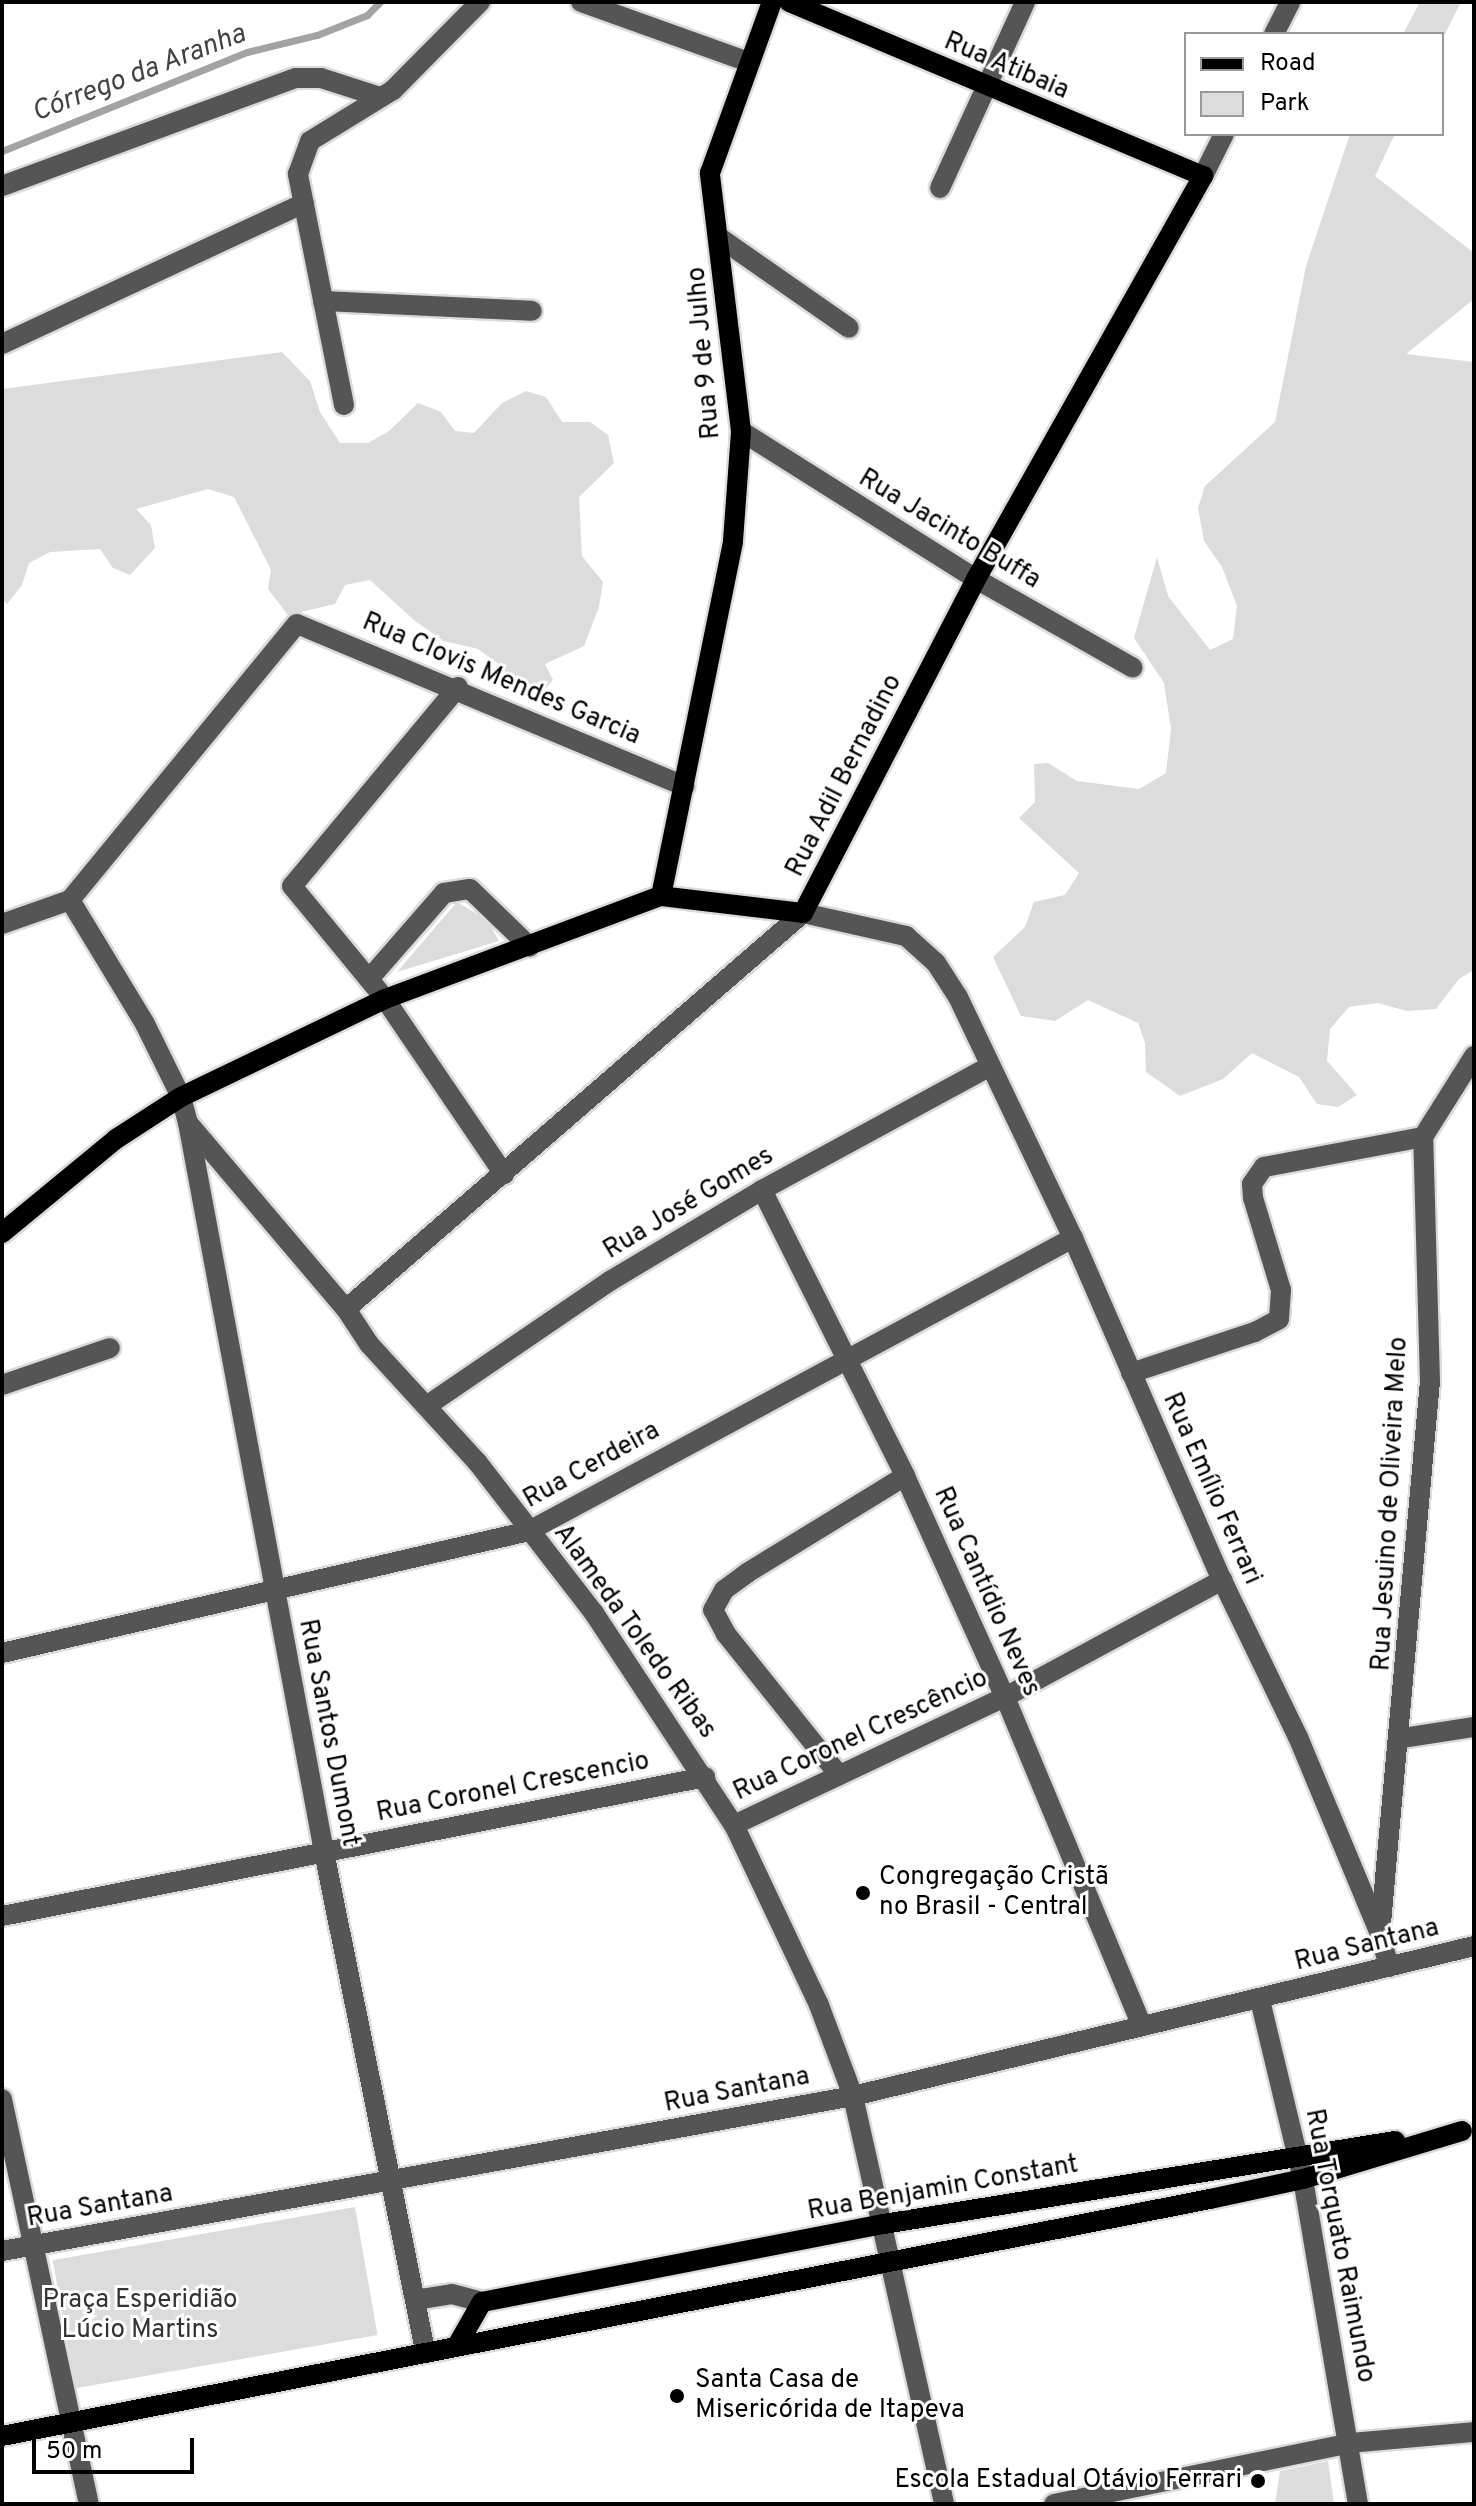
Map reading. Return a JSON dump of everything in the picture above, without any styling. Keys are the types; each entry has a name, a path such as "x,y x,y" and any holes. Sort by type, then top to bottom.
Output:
{"main road":[{"name":"Rua 9 de Julho","path":"661,896 733,541 741,431 710,173 772,2"},
{"name":"Rua Atibaia","path":"789,2 985,87 1203,176"},
{"name":"Rua Adil Bernadino","path":"803,913 976,579 1203,176"},
{"path":"2,1233 116,1139 181,1097 385,999 661,896 803,913"},
{"name":"Rua Benjamin Constant","path":"482,2302 884,2224 1468,2130"},
{"name":"Rua Benjamin Constant","path":"2,2436 892,2257 1303,2179 1468,2130"},
{"path":"458,2344 482,2302"}],"street":[{"path":"344,405 298,174 310,141 393,90 480,2"},
{"path":"581,2 749,62"},
{"path":"940,188 1025,2"},
{"path":"1275,32 1290,2"},
{"path":"2,186 296,78 321,78 380,97"},
{"name":"Rua Adil Bernadino","path":"1203,176 1223,136"},
{"path":"2,344 304,203"},
{"path":"720,238 849,328"},
{"path":"323,301 532,311"},
{"name":"Rua Jacinto Buffa","path":"741,431 976,579 1133,668"},
{"name":"Rua Clovis Mendes Garcia","path":"70,900 297,624 458,687 684,786"},
{"path":"458,687 292,886 385,999 504,1174"},
{"path":"369,979 444,893 470,889 530,947"},
{"path":"2,924 70,900"},
{"name":"Alameda Toledo Ribas","path":"70,900 145,1024 181,1097 188,1123 346,1309 369,1344 428,1405 594,1613 734,1825 797,1955 853,2096 892,2257 944,2504"},
{"name":"Rua Adil Bernadino","path":"346,1309 803,913"},
{"name":"Rua Emílio Ferrari","path":"803,913 906,936 920,945 958,997 1073,1238 1222,1580 1298,1737 1380,1934"},
{"path":"1131,1373 1255,1332 1279,1319 1281,1290 1253,1198 1252,1184 1264,1167 1423,1137 1474,1056"},
{"name":"Rua José Gomes","path":"428,1405 610,1281 762,1190 989,1067"},
{"name":"Rua Santos Dumont","path":"188,1123 324,1852 425,2350"},
{"name":"Rua Jesuino de Oliveira Melo","path":"1389,1967 1380,1934 1402,1738 1430,1381 1423,1137"},
{"name":"Rua Cantídio Neves","path":"762,1190 905,1476 1005,1697 1142,2026"},
{"name":"Rua Cerdeira","path":"2,1653 274,1587 529,1531 846,1357 1073,1238"},
{"path":"2,1385 110,1348"},
{"path":"839,1775 726,1634 713,1610 724,1590 747,1573 905,1476"},
{"name":"Rua Coronel Crescêncio","path":"734,1825 1005,1697 1222,1580"},
{"path":"1402,1738 1474,1727"},
{"name":"Rua Coronel Crescencio","path":"2,1916 705,1777"},
{"name":"Rua Santana","path":"2,2251 853,2096 1474,1946"},
{"name":"Rua Torquato Raimundo","path":"1260,2000 1303,2179 1358,2504"},
{"path":"2,2099 89,2504"},
{"path":"415,2300 452,2294 482,2302"},
{"path":"1054,2504 1350,2443 1474,2432"}],"green space":[{"path":"1420,2 1461,2 1444,36 1444,32 1404,32"},
{"path":"1349,136 1394,136 1375,176 1474,253 1474,299 1406,354 1474,362 1474,970 1459,979 1436,1009 1407,1011 1378,1003 1349,1007 1330,1029 1327,1061 1357,1095 1338,1107 1317,1104 1299,1077 1252,1053 1223,1079 1180,1096 1146,1072 1145,1043 1138,1023 1088,1000 1055,1021 1021,1016 993,957 1025,927 1034,902 1065,895 1079,873 1019,818 1035,802 1034,764 1048,763 1077,781 1139,789 1166,773 1171,729 1164,683 1134,638 1157,557 1168,596 1210,650 1233,639 1237,606 1222,567 1204,541 1198,508 1205,486 1275,422 1306,266"},
{"path":"282,352 310,381 320,412 340,443 368,443 389,431 418,403 441,412 455,431 474,433 502,403 526,391 546,397 562,422 590,422 608,435 614,463 579,497 582,556 603,582 599,607 584,646 545,664 553,680 537,699 513,691 503,667 478,649 444,641 415,621 370,580 345,585 335,604 288,615 268,589 271,570 234,497 208,489 136,509 151,525 155,548 130,575 113,568 100,549 50,552 29,563 22,585 7,604 2,599 2,389"},
{"path":"457,902 487,920 499,941 397,972"},
{"name":"Praça Esperidião Lúcio Martins","path":"355,2207 378,2335 75,2388 53,2260"},
{"path":"1328,2461 1334,2504 1275,2504 1280,2471"}],"waterway":[{"name":"Córrego da Aranha","path":"2,151 247,52 317,35 367,15 380,2"}],"place":[{"name":"Congregação Cristã no Brasil - Central","path":"863,1893"},
{"name":"Santa Casa de Misericórida de Itapeva","path":"677,2396"},
{"name":"Escola Estadual Otávio Ferrari","path":"1258,2481"}]}
